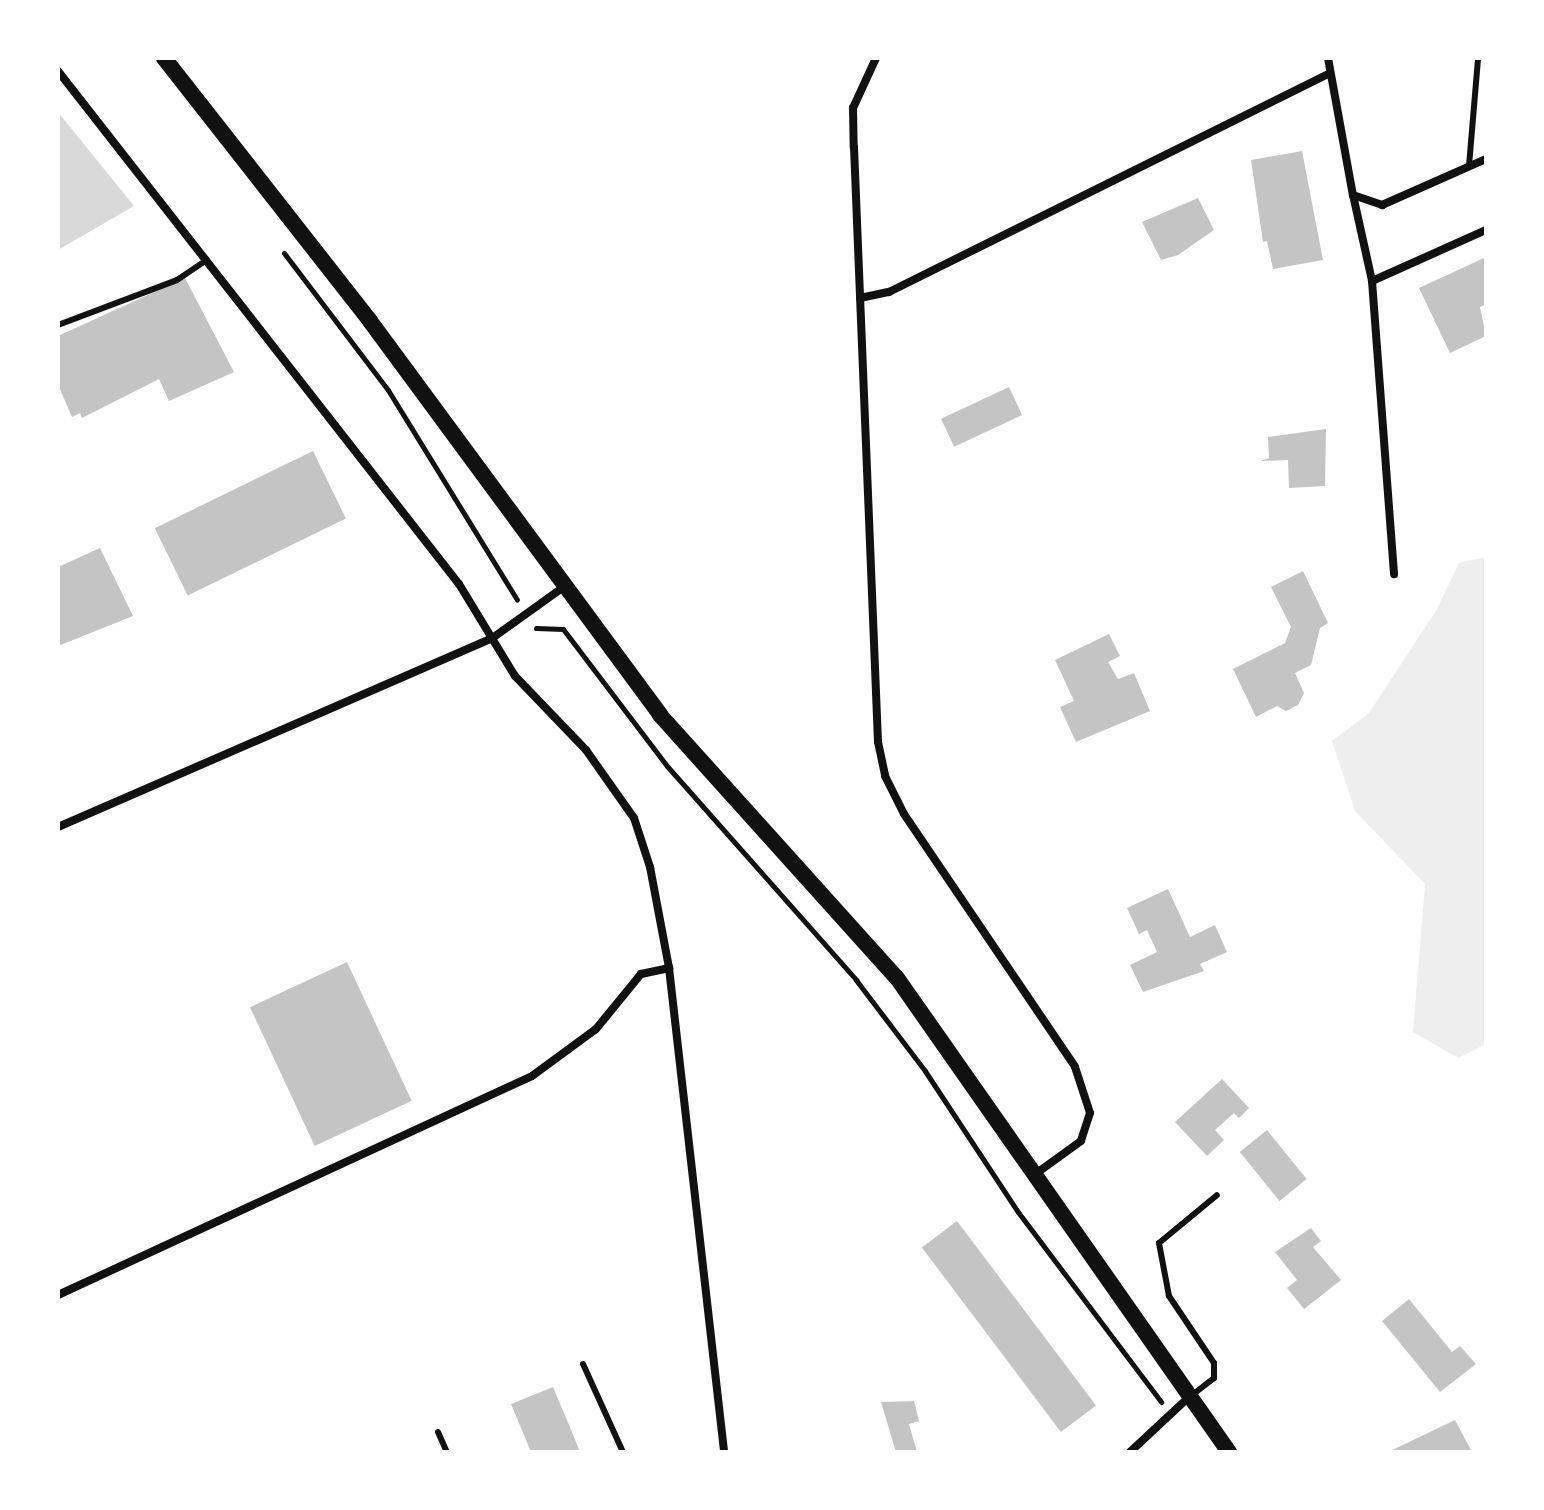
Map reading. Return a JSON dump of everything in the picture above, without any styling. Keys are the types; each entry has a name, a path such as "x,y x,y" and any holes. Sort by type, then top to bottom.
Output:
{"main road":[{"path":"164,58 370,321 660,715 897,978 1188,1398 1229,1452"}],"street":[{"path":"876,58 853,108 880,753 904,814 1075,1067 1090,1113 1081,1141 1034,1175"},
{"path":"1328,58 1372,281 1394,574"},
{"path":"58,71 459,584 515,676 596,761 634,818 650,867 669,968 724,1452"},
{"path":"860,298 889,292 1330,73"},
{"path":"1353,195 1382,205 1486,159"},
{"path":"1372,281 1486,230"},
{"path":"58,827 491,639 565,586"},
{"path":"58,1295 532,1076 596,1029 641,974 669,968"},
{"path":"1130,1452 1188,1398"}],"lane":[{"path":"1469,166 1478,58"},
{"path":"58,325 177,280 207,260"},
{"path":"1188,1398 1214,1378 1214,1363 1169,1296 1159,1243 1217,1195"},
{"path":"583,1364 623,1452"},
{"path":"438,1432 447,1452"}],"path":[{"path":"276,242 388,390 515,597"},
{"path":"534,624 538,630 563,629 667,766 856,980 925,1071 1018,1212 1157,1397"}],"shaded area":[{"path":"58,112 134,206 58,250"},
{"path":"1486,557 1486,1044 1458,1058 1413,1032 1425,884 1355,811 1332,741 1369,713 1437,609 1459,563"}],"building":[{"path":"1302,151 1323,260 1273,269 1267,241 1263,242 1251,160"},
{"path":"1198,198 1214,230 1178,255 1161,260 1142,222"},
{"path":"1486,257 1486,304 1480,307 1486,336 1450,353 1419,288"},
{"path":"185,278 234,372 169,401 159,379 82,418 80,413 72,417 58,385 58,336"},
{"path":"1009,387 1022,415 954,447 941,419"},
{"path":"1326,429 1325,486 1289,488 1288,460 1261,461 1269,458 1268,437"},
{"path":"313,451 346,518 188,596 155,528"},
{"path":"100,548 133,616 58,646 58,567"},
{"path":"1303,571 1328,623 1320,628 1311,665 1295,673 1304,693 1298,705 1286,711 1277,706 1256,717 1233,669 1285,643 1291,627 1271,587"},
{"path":"1109,634 1120,656 1108,662 1118,679 1134,673 1150,711 1076,742 1060,707 1074,701 1055,660"},
{"path":"1168,889 1190,937 1215,925 1227,952 1200,964 1204,971 1143,992 1130,965 1157,952 1147,930 1139,934 1127,908"},
{"path":"347,962 412,1101 315,1146 250,1007"},
{"path":"1222,1079 1249,1108 1239,1118 1234,1113 1215,1130 1224,1140 1207,1156 1175,1122"},
{"path":"1267,1130 1307,1179 1279,1201 1240,1152"},
{"path":"957,1221 1096,1405 1061,1432 922,1247"},
{"path":"1311,1228 1321,1241 1313,1247 1341,1280 1304,1309 1287,1288 1297,1280 1275,1252"},
{"path":"1409,1299 1452,1352 1460,1346 1476,1364 1440,1392 1382,1321"},
{"path":"553,1387 580,1452 531,1452 511,1404"},
{"path":"914,1401 919,1421 909,1424 917,1452 896,1452 881,1402"},
{"path":"1455,1420 1472,1452 1388,1452"}]}
